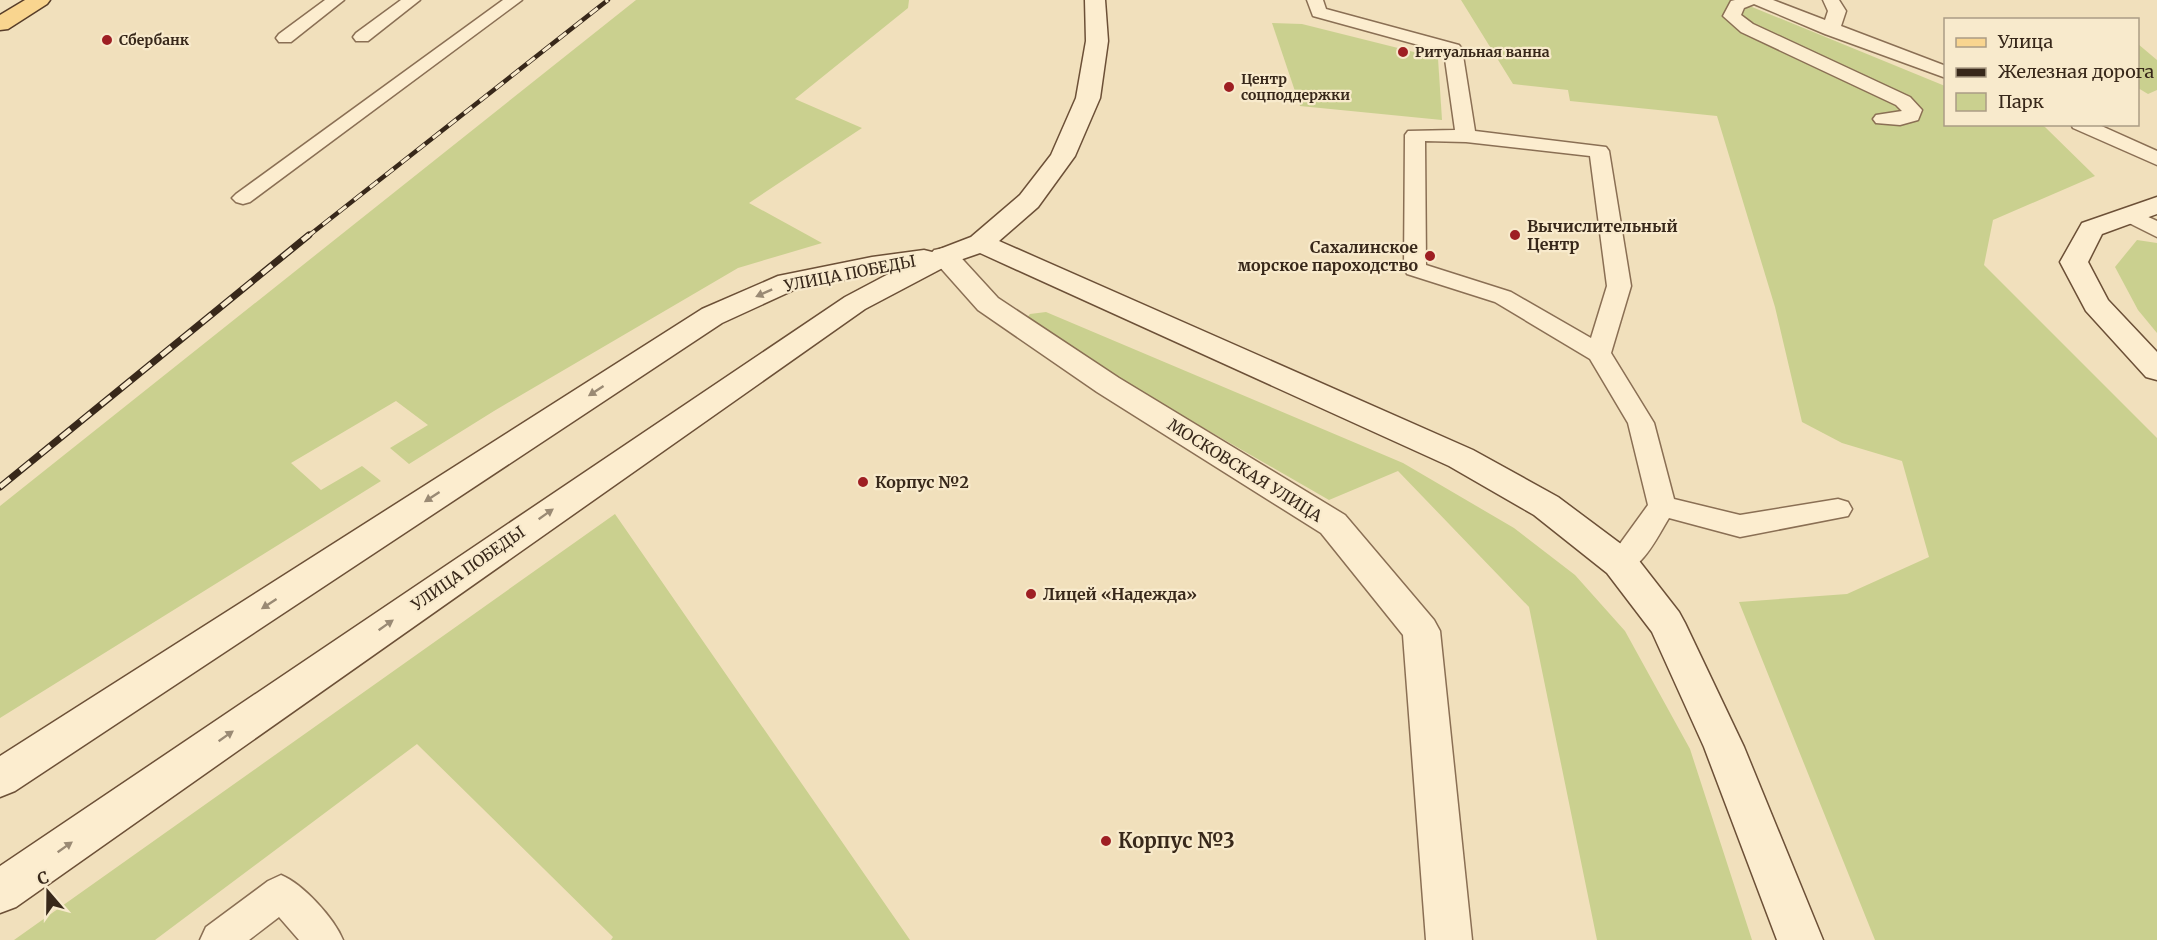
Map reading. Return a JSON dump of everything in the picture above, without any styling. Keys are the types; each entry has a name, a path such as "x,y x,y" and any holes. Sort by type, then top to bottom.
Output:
{"main road":[{"path":"0,24 40,0"},
{"name":"УЛИЦА ПОБЕДЫ","path":"0,892 845,310 944,256 981,243 1029,201 1063,156 1088,98 1097,41 1095,0"},
{"path":"2157,205 2091,229 2074,262 2096,305 2157,370"},
{"path":"981,243 1461,458 1546,506 1620,563 1666,623 1724,747 1800,940"},
{"name":"УЛИЦА ПОБЕДЫ","path":"0,778 712,316 788,282 872,265 944,256"},
{"name":"МОСКОВСКАЯ УЛИЦА","path":"944,256 988,304 1108,385 1333,524 1421,631 1449,940"}],"lane":[{"path":"285,38 336,0"},
{"path":"363,37 412,0"},
{"path":"243,198 514,0"},
{"path":"1315,0 1319,12 1453,49 1466,136"},
{"path":"1758,0 1944,72"},
{"path":"1831,0 1837,10 1831,30"},
{"path":"1740,2 1732,16 1747,28 1903,101 1912,110 1911,116 1900,119 1883,119"},
{"path":"2084,126 2157,159"},
{"path":"1599,353 1619,286 1599,151 1466,136 1415,135 1415,269 1503,297 1599,353 1641,423 1662,506 1637,544 1620,563"},
{"path":"2131,215 2157,230"},
{"path":"1662,506 1740,526 1838,509"},
{"path":"219,940 281,893 324,940"}],"green space":[{"path":"636,0 909,0 908,8 795,99 862,128 749,203 822,243 738,268 494,411 409,464 390,448 428,425 396,401 291,463 321,490 362,466 381,481 0,718 0,506"},
{"path":"1461,0 1735,0 1944,86 1944,126 2043,126 2095,176 1993,220 1984,265 2157,438 2157,940 1875,940 1739,602 1847,594 1929,557 1902,461 1842,443 1802,422 1775,307 1717,116 1570,101 1568,90 1513,84"},
{"path":"1272,23 1302,24 1438,58 1442,120 1300,106"},
{"path":"2139,45 2157,60 2157,90 2148,94 2139,89"},
{"path":"2137,240 2157,243 2157,333 2138,310 2115,267"},
{"path":"1046,312 1403,463 1514,528 1575,575 1625,631 1690,749 1752,940 1597,940 1529,607 1398,471 1329,500 1028,327 1025,320 1030,314"},
{"path":"615,514 910,940 611,940 613,937 417,744 155,940 14,940"}],"railway":[{"path":"307,237 608,0"},
{"path":"0,487 309,235"}],"place":[{"name":"Сбербанк","path":"107,40"},
{"name":"Ритуальная ванна","path":"1403,52"},
{"name":"Центр соцподдержки","path":"1229,87"},
{"name":"Вычислительный Центр","path":"1515,235"},
{"name":"Сахалинское морское пароходство","path":"1430,256"},
{"name":"Корпус №2","path":"863,482"},
{"name":"Лицей «Надежда»","path":"1031,594"},
{"name":"Корпус №3","path":"1106,841"}]}
